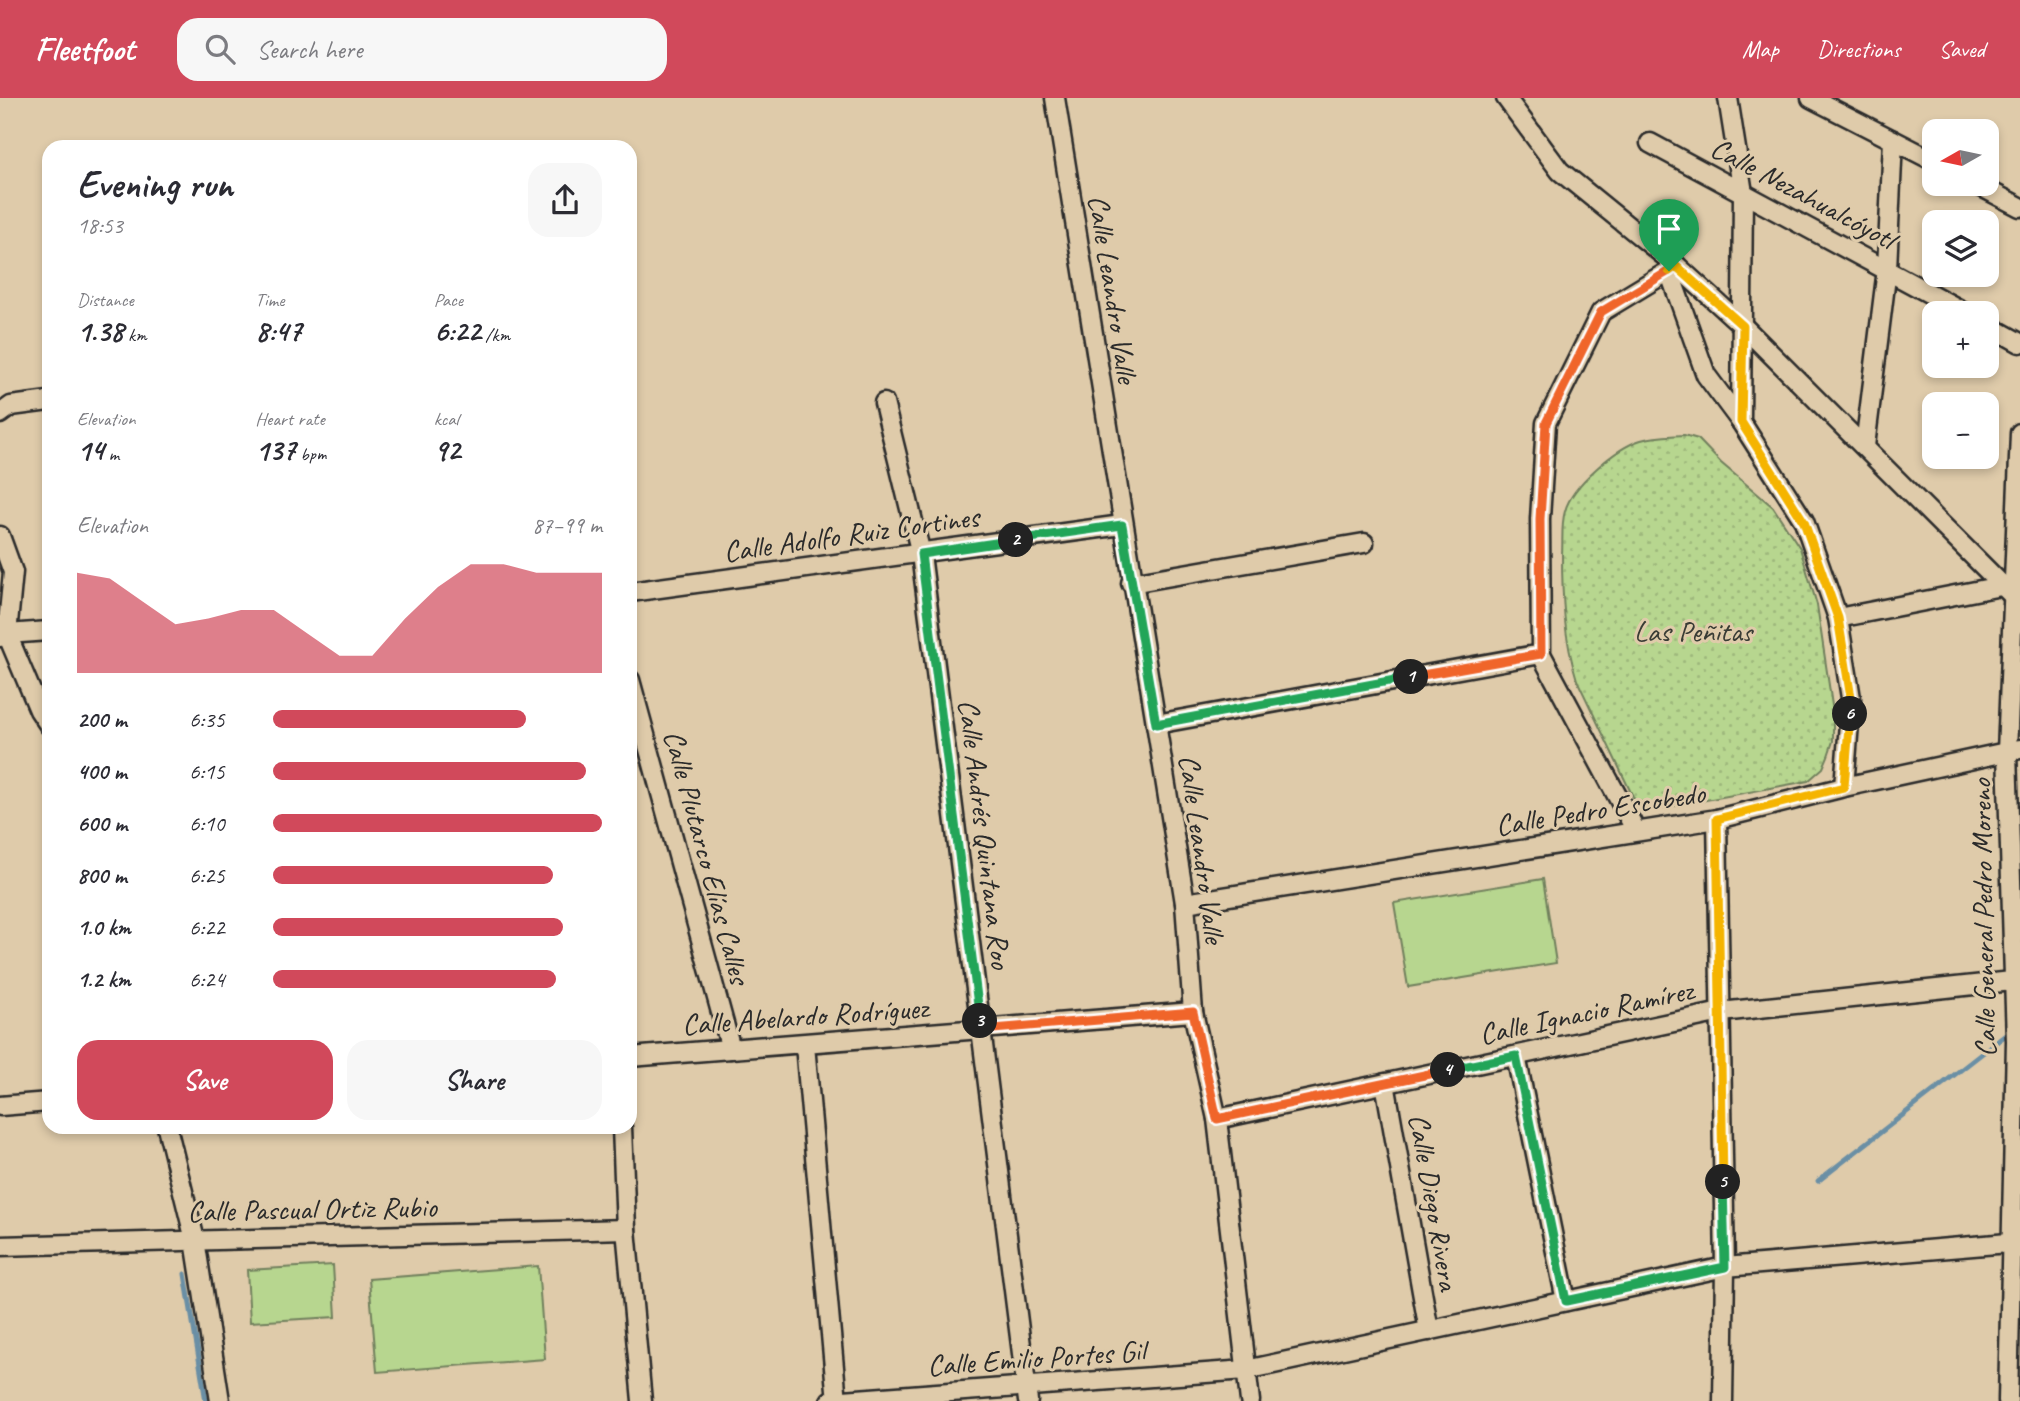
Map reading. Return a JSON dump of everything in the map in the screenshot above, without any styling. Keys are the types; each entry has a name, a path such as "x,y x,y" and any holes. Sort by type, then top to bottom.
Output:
{"street":[{"name":"Calle Leandro Valle","path":"1055,98 1131,583 1185,903 1193,1012 1217,1119 1250,1401"},
{"path":"1506,98 1560,171 1743,326 2017,600"},
{"path":"1728,98 1743,193 1741,422"},
{"path":"1811,98 1922,155"},
{"path":"1865,446 1887,269 1893,140"},
{"name":"Calle Nezahualcóyotl","path":"1650,143 1944,301"},
{"path":"1999,196 2020,207"},
{"path":"1673,268 1706,376 1741,422 1804,522 1838,618 1851,698 1844,787"},
{"path":"1636,831 1541,654 1540,519 1546,423 1601,312 1673,268"},
{"path":"1999,331 2020,343"},
{"path":"0,414 11,405 42,402"},
{"name":"Calle Andrés Quintana Roo","path":"884,403 921,554 1028,1394"},
{"name":"Calle General Pedro Moreno","path":"2008,1401 2016,1243 2016,1041 2012,981 2013,751 2020,433"},
{"name":"Calle Adolfo Ruiz Cortines","path":"637,591 1122,525"},
{"path":"0,536 12,572 4,636 42,715"},
{"path":"1131,583 1364,543"},
{"path":"1838,618 2001,586"},
{"path":"4,636 42,632"},
{"path":"1156,724 1541,654"},
{"name":"Calle Plutarco Elías Calles","path":"637,706 731,1049"},
{"name":"Calle Pedro Escobedo","path":"1185,903 1717,819 1844,787 2013,751"},
{"path":"1717,819 1725,1267 1723,1401"},
{"name":"Calle Ignacio Ramírez","path":"1217,1119 1721,1012 2012,981"},
{"name":"Calle Abelardo Rodríguez","path":"637,1056 1193,1012"},
{"path":"805,1045 837,1401"},
{"path":"1516,1056 1566,1301"},
{"name":"Calle Diego Rivera","path":"1385,1083 1429,1331"},
{"path":"0,1106 42,1103"},
{"path":"169,1134 195,1240 220,1401"},
{"path":"622,1134 626,1229 642,1401"},
{"name":"Calle Pascual Ortiz Rubio","path":"0,1246 626,1229"},
{"name":"Calle Emilio Portes Gil","path":"830,1401 1028,1394 1246,1370 1725,1267 2016,1243"}],"green space":[{"name":"Las Peñitas","path":"1684,435 1698,439 1721,463 1773,507 1800,548 1817,605 1833,712 1833,741 1823,768 1808,781 1647,811 1637,805 1577,680 1565,618 1563,521 1569,501 1576,490 1608,459 1641,440"},
{"path":"1543,879 1556,963 1408,987 1394,903"},
{"path":"333,1265 336,1317 250,1322 247,1270"},
{"path":"538,1266 545,1359 377,1372 369,1279"}],"waterway":[{"path":"1818,1181 2012,1030"},
{"path":"185,1274 206,1401"}],"route":[{"path":"1676,266 1743,326 1741,422 1804,522 1838,618 1851,698 1844,787 1717,819 1725,1267 1566,1301 1516,1056 1217,1119 1193,1012 981,1030 921,554 1122,525 1156,724 1541,654 1540,519 1546,423 1601,312 1669,271 1676,266"}]}
